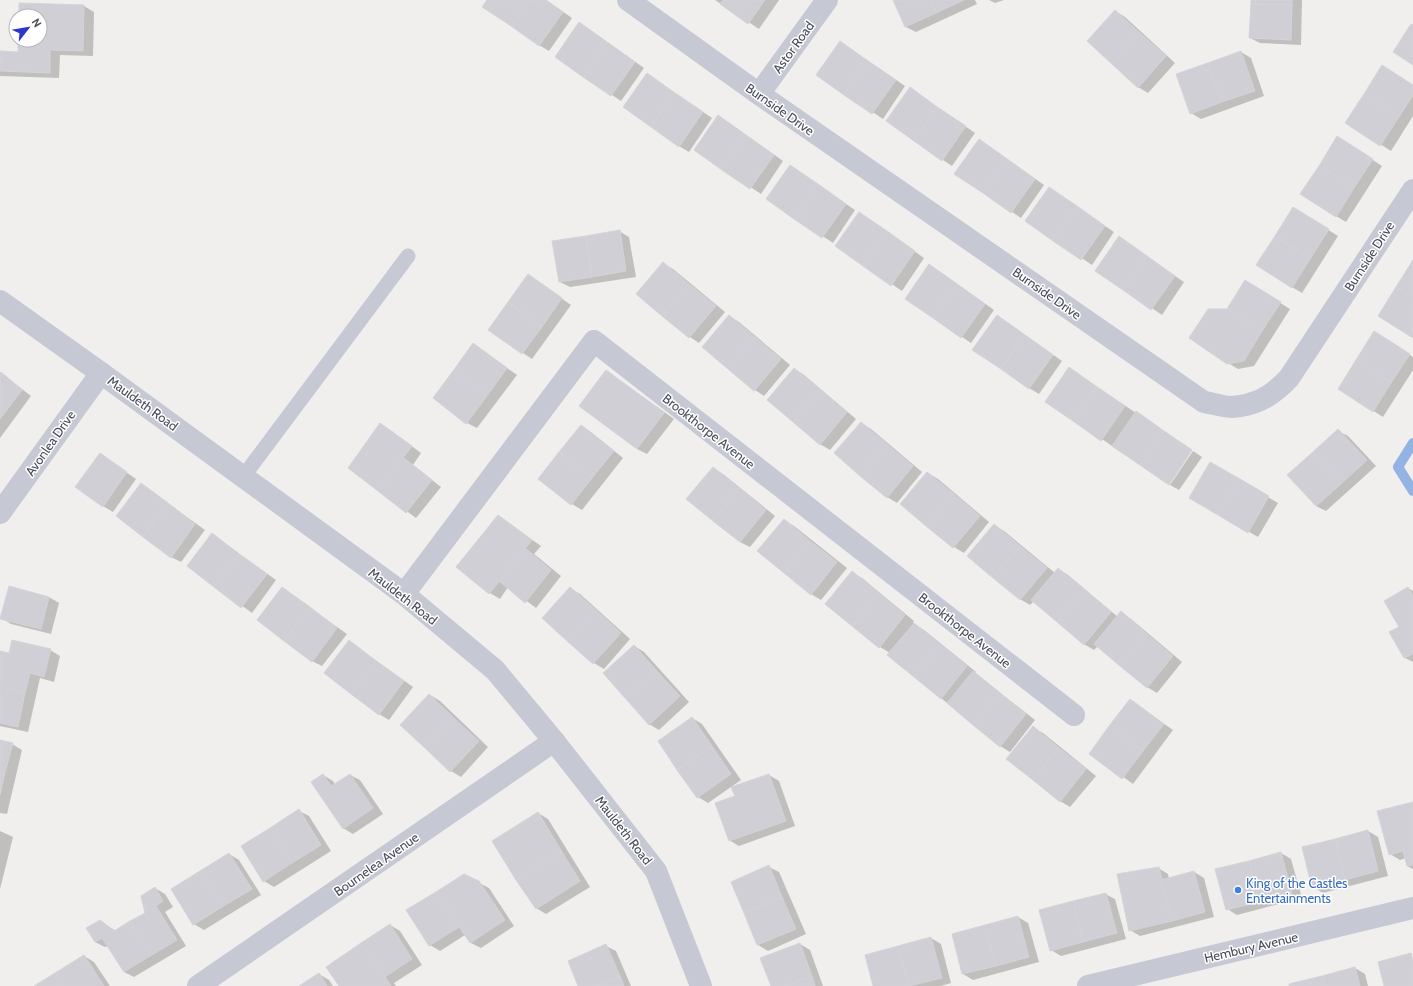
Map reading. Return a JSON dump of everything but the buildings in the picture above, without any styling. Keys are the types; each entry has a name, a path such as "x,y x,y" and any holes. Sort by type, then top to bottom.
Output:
{"street":[{"name":"Burnside Drive","path":"628,0 759,94 1204,402 1231,407 1256,402 1275,393 1289,378 1413,190"},
{"name":"Astor Road","path":"759,94 827,0"},
{"name":"Mauldeth Road","path":"0,301 404,594 495,670 554,741 656,871 701,986"},
{"name":"Brookthorpe Avenue","path":"404,594 594,341 1074,715"},
{"name":"Avonlea Drive","path":"0,513 101,373"},
{"name":"Bournelea Avenue","path":"198,986 554,741"},
{"name":"Hembury Avenue","path":"1088,986 1413,908"}],"lane":[{"path":"243,477 408,256"}],"waterway":[{"path":"1413,443 1398,467 1413,491"}],"place":[{"name":"King of the Castles Entertainments","path":"1238,890"}]}
